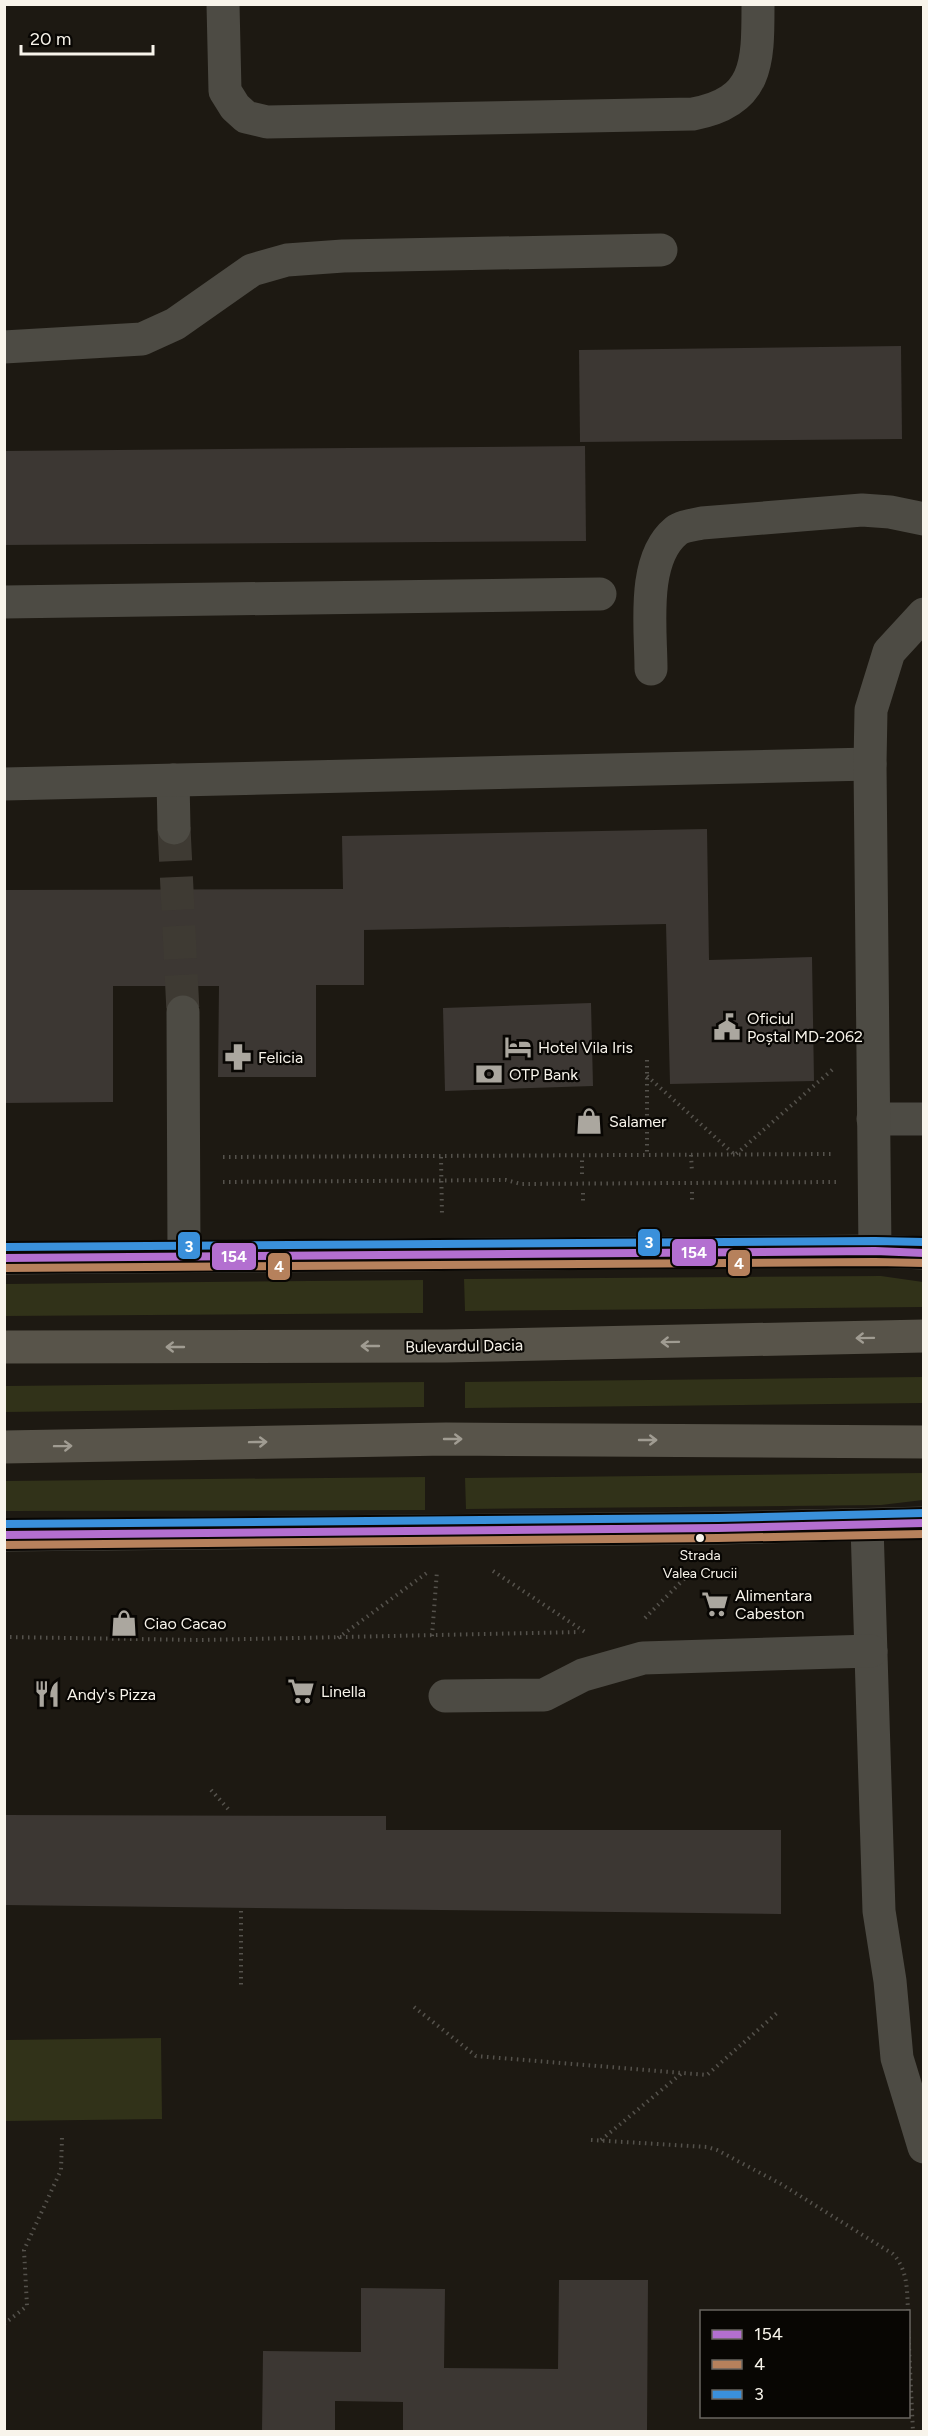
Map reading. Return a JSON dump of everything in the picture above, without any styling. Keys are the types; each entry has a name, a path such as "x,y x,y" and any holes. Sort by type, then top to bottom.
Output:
{"main road":[{"name":"Bulevardul Dacia","path":"4,1347 446,1346 924,1336"},
{"path":"4,1447 446,1438 924,1442"}],"street":[{"path":"223,4 225,91 235,107 246,117 267,122 693,114 714,110 733,99 746,85 755,63 758,4"},
{"path":"4,347 142,339 175,324 252,270 287,260 343,256 661,250"},
{"path":"651,669 652,572 663,546 677,530 702,523 862,510 890,512 924,519"},
{"path":"4,602 600,594"},
{"path":"875,1251 871,710 889,652 924,614"},
{"path":"4,784 870,764"},
{"path":"173,780 174,828"},
{"path":"183,1012 184,1256"},
{"path":"873,1119 924,1119"},
{"path":"4,1258 875,1251 924,1253"},
{"path":"4,1535 867,1526 924,1523"},
{"path":"867,1526 879,1911 890,1981 897,2058 924,2147"},
{"path":"445,1696 544,1695 583,1675 643,1658 871,1651"}],"path":[{"path":"647,1060 647,1155"},
{"path":"735,1155 837,1065"},
{"path":"647,1076 735,1155"},
{"path":"582,1155 582,1174"},
{"path":"183,1170 582,1155 735,1155 874,1168"},
{"path":"691,1155 692,1172"},
{"path":"183,1170 506,1180 520,1184 874,1168"},
{"path":"692,1192 692,1201"},
{"path":"583,1193 583,1202"},
{"path":"639,1623 700,1563 688,1563"},
{"path":"338,1638 438,1565"},
{"path":"485,1565 585,1632"},
{"path":"4,1638 199,1640 597,1632"},
{"path":"211,1790 230,1811"},
{"path":"241,1911 241,1987"},
{"path":"414,2007 476,2056 706,2075 777,2013"},
{"path":"601,2140 683,2073"},
{"path":"4,2324 27,2306 24,2250 61,2170 62,2137"},
{"path":"591,2140 707,2147 781,2184 893,2254 902,2267 907,2281 908,2310"},
{"path":"910,2352 913,2432"}],"green space":[{"path":"881,1276 923,1282 923,1307 465,1311 464,1279"},
{"path":"423,1280 423,1313 5,1316 5,1284"},
{"path":"923,1377 923,1403 465,1408 465,1382"},
{"path":"424,1382 424,1407 5,1412 5,1386"},
{"path":"923,1473 923,1500 881,1505 466,1509 465,1478"},
{"path":"425,1477 425,1510 5,1511 5,1481"},
{"path":"161,2038 162,2119 5,2121 5,2040"}],"building":[{"path":"901,346 902,439 580,442 579,350"},
{"path":"585,446 586,541 4,545 4,451"},
{"path":"707,829 709,960 812,957 814,1081 670,1084 666,924 364,930 364,985 316,985 316,1077 218,1077 219,986 113,986 113,1102 4,1103 4,890 343,889 342,836"},
{"name":"Hotel Vila Iris","path":"591,1003 593,1086 445,1091 443,1008"},
{"path":"4,1815 386,1816 386,1830 781,1830 781,1914 4,1905"},
{"path":"559,2280 648,2280 647,2432 403,2432 403,2402 335,2401 335,2432 262,2432 263,2351 361,2352 361,2288 445,2289 444,2368 558,2369"}],"tunnel":[{"path":"174,828 183,1012"}],"transit line":[{"name":"3","path":"4,1247 924,1242"},
{"name":"154","path":"4,1258 875,1251 924,1253"},
{"name":"4","path":"4,1268 924,1263"},
{"name":"3","path":"4,1524 718,1518 924,1513"},
{"name":"154","path":"4,1535 718,1528 924,1523"},
{"name":"4","path":"4,1545 924,1534"}],"place":[{"name":"Oficiul Poștal MD-2062","path":"727,1027"},
{"name":"Hotel Vila Iris","path":"518,1047"},
{"name":"Felicia","path":"238,1057"},
{"name":"OTP Bank","path":"489,1074"},
{"name":"Salamer","path":"589,1121"},
{"name":"Strada Valea Crucii","path":"700,1538"},
{"name":"Alimentara Cabeston","path":"715,1604"},
{"name":"Ciao Cacao","path":"124,1623"},
{"name":"Linella","path":"301,1691"},
{"name":"Andy's Pizza","path":"47,1694"}]}
